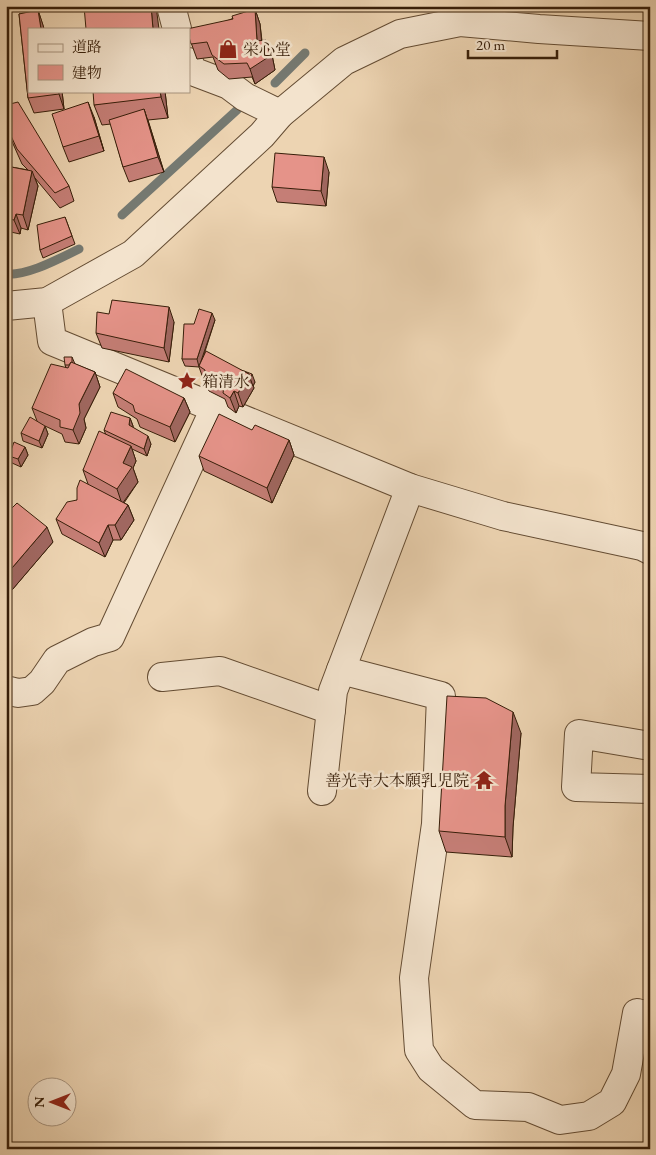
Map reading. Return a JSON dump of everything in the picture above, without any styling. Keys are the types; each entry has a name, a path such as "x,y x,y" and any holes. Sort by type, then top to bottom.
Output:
{"street":[{"path":"171,6 177,28"},
{"path":"6,306 48,302 133,254 262,135 280,114 344,61 400,34 460,22 539,18 650,36"},
{"path":"190,65 192,71 229,85 245,97 280,114"},
{"path":"48,302 52,341 410,488 502,516 642,546 650,550"},
{"path":"6,690 18,693 32,691 42,682 57,660 93,642 110,636 215,408"},
{"path":"322,791 333,691 410,488"},
{"path":"341,670 441,696 436,824 414,978 419,1050 432,1069 475,1105 528,1107 560,1120 589,1116 612,1102 626,1074 637,1013 650,1016"},
{"path":"162,677 220,671 331,710"},
{"path":"650,746 578,734 576,787 650,789"}],"building":[{"path":"84,6 151,6 153,28 86,28"},
{"path":"255,9 257,41 266,40 270,56 250,69 247,63 224,64 212,55 207,42 191,44 190,28 233,19 232,16"},
{"path":"38,10 41,28 28,28 28,92 58,92 59,94 28,98 19,14"},
{"path":"93,92 160,92 161,97 94,105"},
{"path":"18,102 69,186 55,193 17,149 6,125 6,105"},
{"path":"88,102 99,136 63,147 52,114"},
{"path":"144,109 158,157 123,167 109,120"},
{"path":"275,153 324,157 321,191 272,187"},
{"path":"6,166 32,171 23,215 16,214 14,220 6,218"},
{"path":"65,217 72,236 40,250 37,225"},
{"path":"112,300 169,307 164,348 96,333 97,312 109,314"},
{"path":"199,309 212,313 197,359 182,359 184,324 194,324"},
{"path":"206,351 249,374 238,393 234,391 230,398 223,393 224,387 204,376 205,370 199,366"},
{"path":"64,357 72,357 72,363 65,365"},
{"path":"71,362 95,372 79,404 80,413 73,430 60,427 60,420 32,408 51,364 68,368"},
{"path":"126,369 184,398 170,427 135,412 133,405 113,393"},
{"path":"111,412 130,418 129,425 148,436 144,449 104,430"},
{"path":"219,414 252,430 255,425 289,440 267,488 199,456"},
{"path":"30,417 45,426 39,441 21,433"},
{"path":"99,431 131,446 123,463 132,467 117,489 83,470"},
{"path":"14,442 25,447 18,459 9,456"},
{"path":"80,480 128,505 115,525 108,525 99,543 56,519 67,502 77,500 77,488"},
{"path":"17,503 47,527 6,575 6,514"},
{"name":"善光寺大本願乳児院","path":"447,696 486,698 513,712 505,806 505,837 439,831"}],"waterway":[{"path":"275,83 305,53"},
{"path":"122,215 237,110"},
{"path":"6,274 15,274 34,269 79,249"}],"place":[{"name":"栄心堂","path":"228,49"},
{"name":"箱清水","path":"187,381"},
{"name":"善光寺大本願乳児院","path":"484,780"}]}
